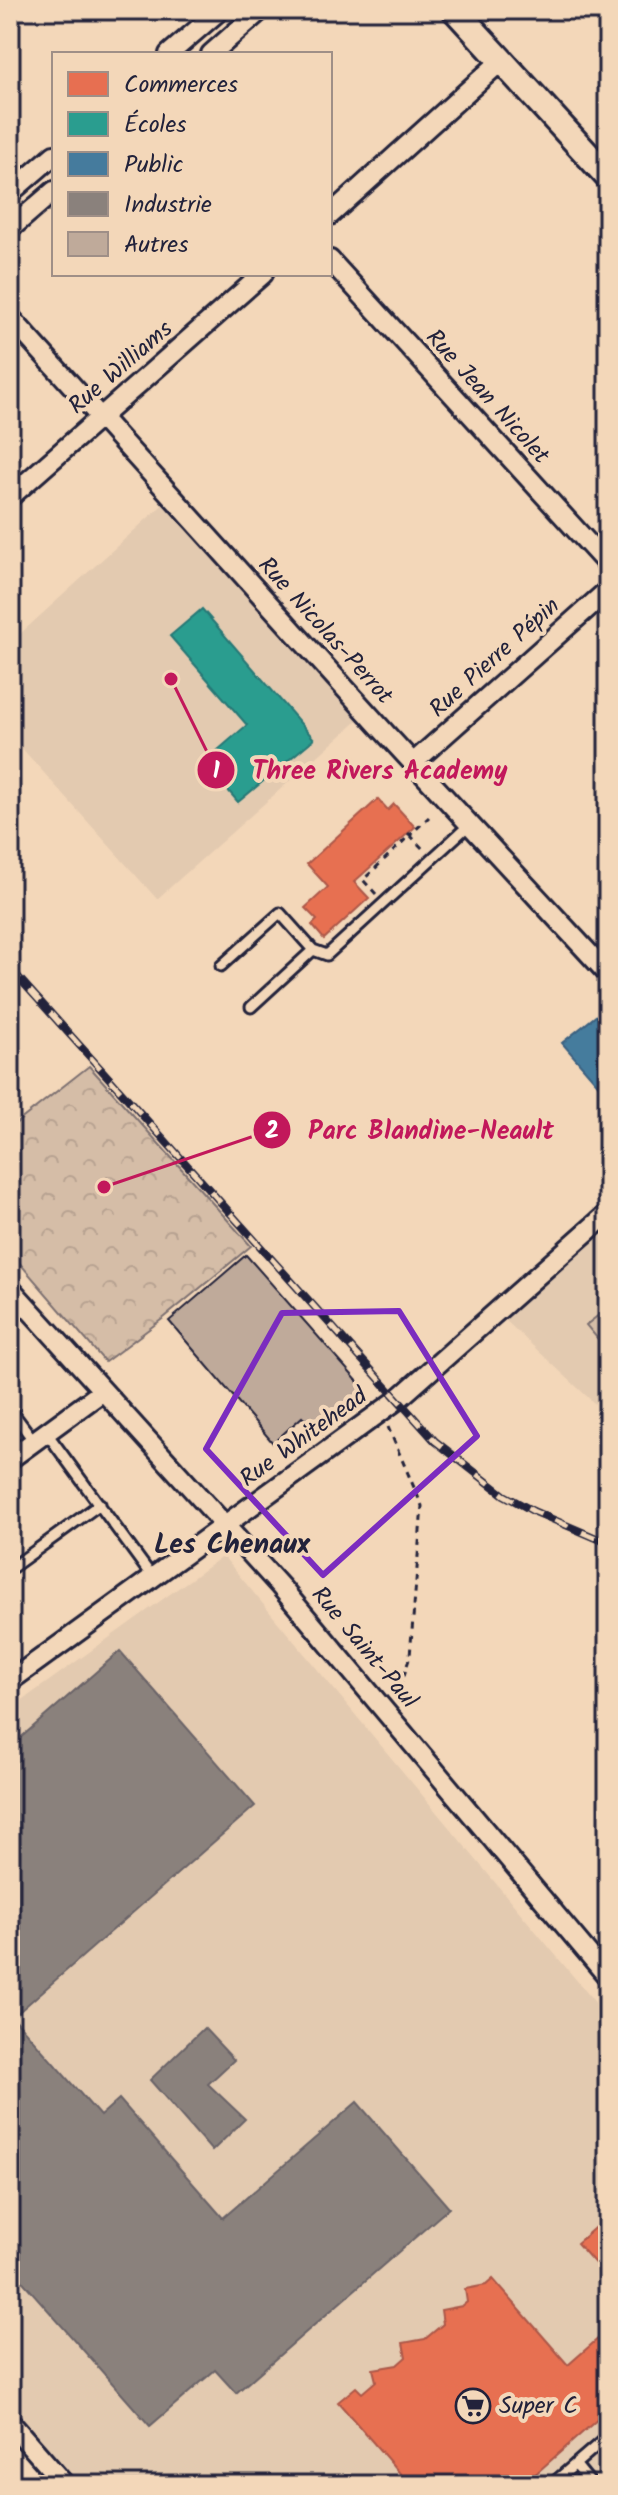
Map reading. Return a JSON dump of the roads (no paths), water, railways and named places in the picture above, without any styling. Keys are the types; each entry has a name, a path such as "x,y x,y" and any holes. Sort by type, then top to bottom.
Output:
{"street":[{"path":"171,52 220,10"},
{"path":"213,52 261,10"},
{"path":"455,10 608,177"},
{"path":"332,213 501,61"},
{"path":"10,193 52,157"},
{"path":"10,229 52,193"},
{"name":"Rue Jean Nicolet","path":"332,262 608,565"},
{"name":"Rue Williams","path":"10,497 261,276"},
{"name":"Rue Nicolas-Perrot","path":"10,317 608,974"},
{"name":"Rue Pierre Pépin","path":"413,763 608,590"},
{"name":"Rue Whitehead","path":"10,1681 381,1412 608,1213"},
{"name":"Rue Saint-Paul","path":"10,1288 226,1525 608,1977"},
{"path":"10,1459 103,1391"},
{"path":"10,2422 65,2485"}],"lane":[{"path":"221,966 280,913 313,950 327,955 470,824"},
{"path":"251,1007 313,950"},
{"path":"10,1409 40,1437 100,1504 153,1578"},
{"path":"10,1569 100,1504"},
{"path":"551,2485 608,2436"},
{"path":"575,2464 592,2485"}],"railway":[{"path":"10,968 435,1441 504,1495 608,1543"}],"place":[{"name":"Three Rivers Academy","path":"171,679"},
{"name":"Parc Blandine-Neault","path":"104,1187"},
{"name":"Super C","path":"473,2406"}],"district":[{"name":"Les Chenaux","path":"232,1545"}]}
